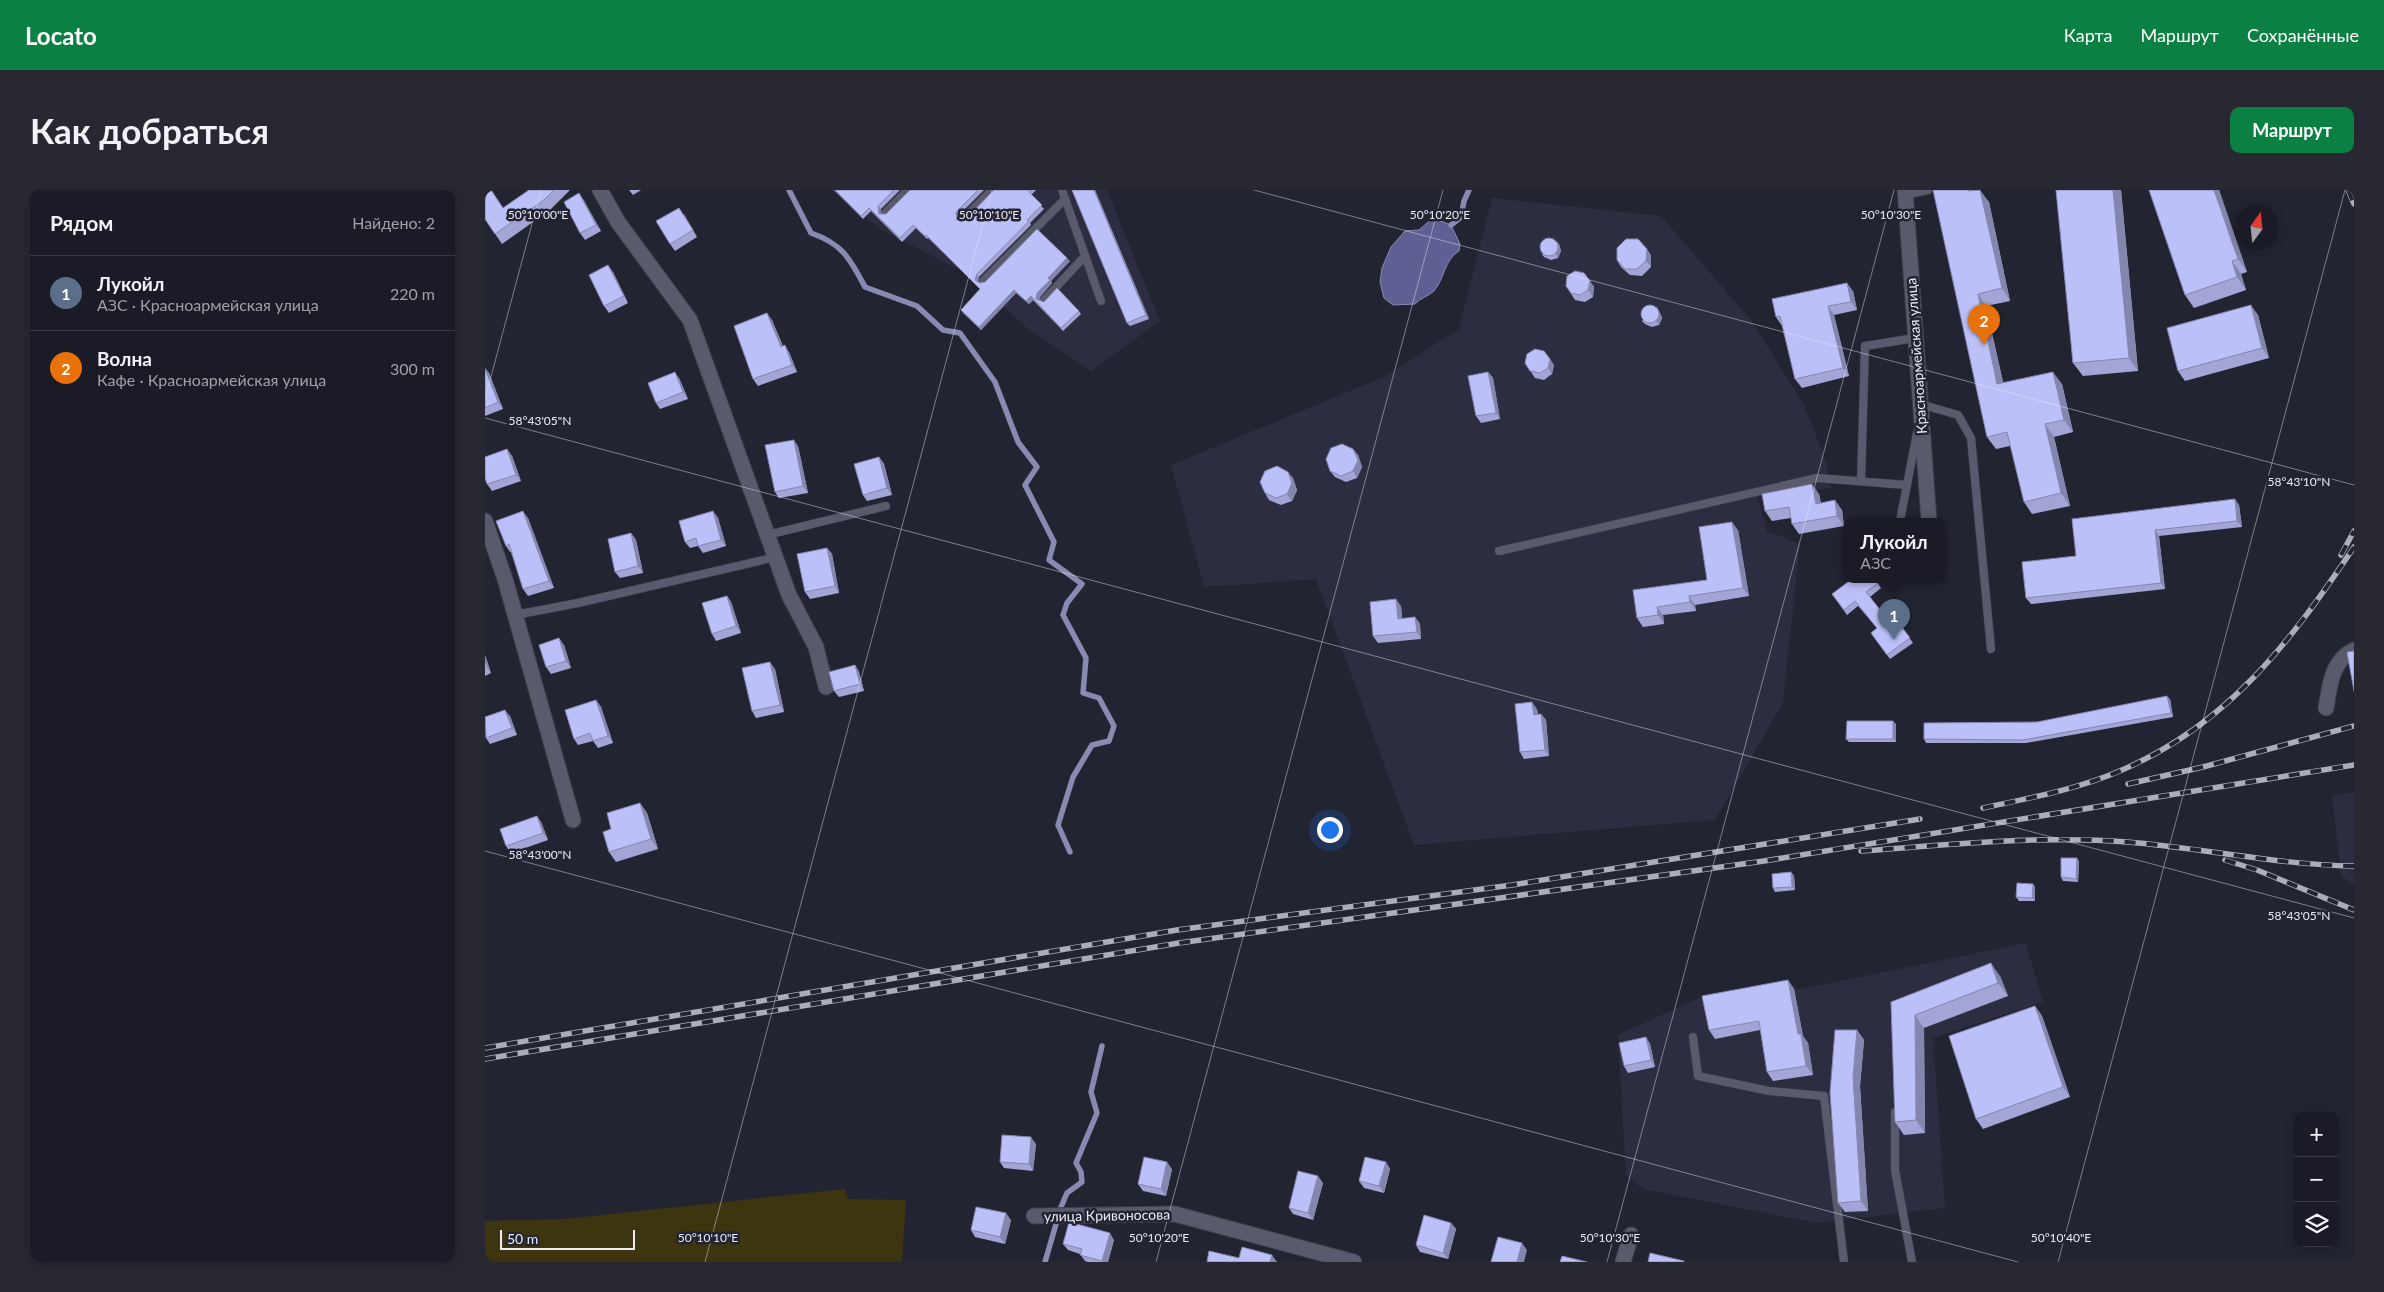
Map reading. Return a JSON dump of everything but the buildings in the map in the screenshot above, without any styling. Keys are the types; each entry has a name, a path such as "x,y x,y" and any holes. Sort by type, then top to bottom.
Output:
{"street":[{"path":"600,190 618,222 690,320 789,595 816,647 826,687"},
{"name":"Красноармейская улица","path":"1905,192 1929,518"},
{"path":"485,521 515,615 573,820"},
{"path":"2326,708 2331,677 2336,665 2354,650"},
{"name":"улица Кривоносова","path":"1034,1216 1175,1214 1354,1262"},
{"path":"1623,1262 1631,1236"}],"lane":[{"path":"885,213 909,190"},
{"path":"963,219 991,190"},
{"path":"1062,190 1101,301"},
{"path":"1905,192 1928,190"},
{"path":"983,280 1065,199"},
{"path":"1045,300 1085,256"},
{"path":"1861,481 1865,346 1915,338"},
{"path":"1901,518 1921,409 1958,416 1971,438 1991,649"},
{"path":"1499,551 1817,478 1907,485"},
{"path":"767,535 886,506"},
{"path":"515,615 578,603 775,558"},
{"path":"1693,1037 1698,1076 1769,1091 1824,1096 1844,1262"},
{"path":"1895,1103 1895,1170 1912,1262"}],"shaded area":[{"path":"831,190 1107,190 1160,321 1091,371 1028,329 973,277 882,230"},
{"path":"1492,198 1661,216 1750,319 1804,405 1826,462 1831,488 1758,498 1767,531 1800,544 1783,703 1715,820 1414,845 1316,579 1204,587 1171,465 1384,377 1459,329"},
{"path":"2354,792 2354,886 2341,875 2332,796"},
{"path":"2026,943 2043,1002 1933,1038 1945,1208 1817,1223 1643,1189 1626,1176 1618,1035 1699,998 1801,989"},
{"path":"845,1189 848,1199 906,1200 902,1262 485,1262 485,1221 564,1219"}],"water":[{"path":"1433,218 1451,225 1460,244 1459,251 1450,259 1438,286 1432,293 1415,304 1393,305 1384,298 1380,282 1382,268 1391,247 1405,231 1419,230"}],"waterway":[{"path":"789,190 811,233 822,237 838,248 855,268 865,287 917,306 943,330 960,333 995,382 1018,442 1037,467 1025,485 1054,542 1049,560 1082,584 1067,603 1063,615 1086,658 1083,693 1099,698 1114,726 1109,741 1092,745 1073,777 1058,825 1070,852"},
{"path":"1451,225 1461,217 1464,201 1469,190"},
{"path":"1045,1262 1067,1193 1082,1182 1081,1172 1076,1163 1097,1113 1091,1092 1102,1046"}],"railway":[{"path":"2348,190 2354,204"},
{"path":"2341,555 2354,531"},
{"path":"1983,808 2054,792 2106,777 2160,751 2195,729 2226,704 2281,647 2354,547"},
{"path":"2128,784 2203,767 2354,726"},
{"path":"485,1059 1179,943 1764,861 2354,765"},
{"path":"485,1048 1177,930 1512,885 1920,819"},
{"path":"1861,851 2028,840 2094,840 2155,845 2297,863 2354,866"},
{"path":"2225,860 2257,870 2354,910"}],"place":[{"name":"Волна","path":"1984,345"},
{"name":"Лукойл","path":"1894,640"}]}
